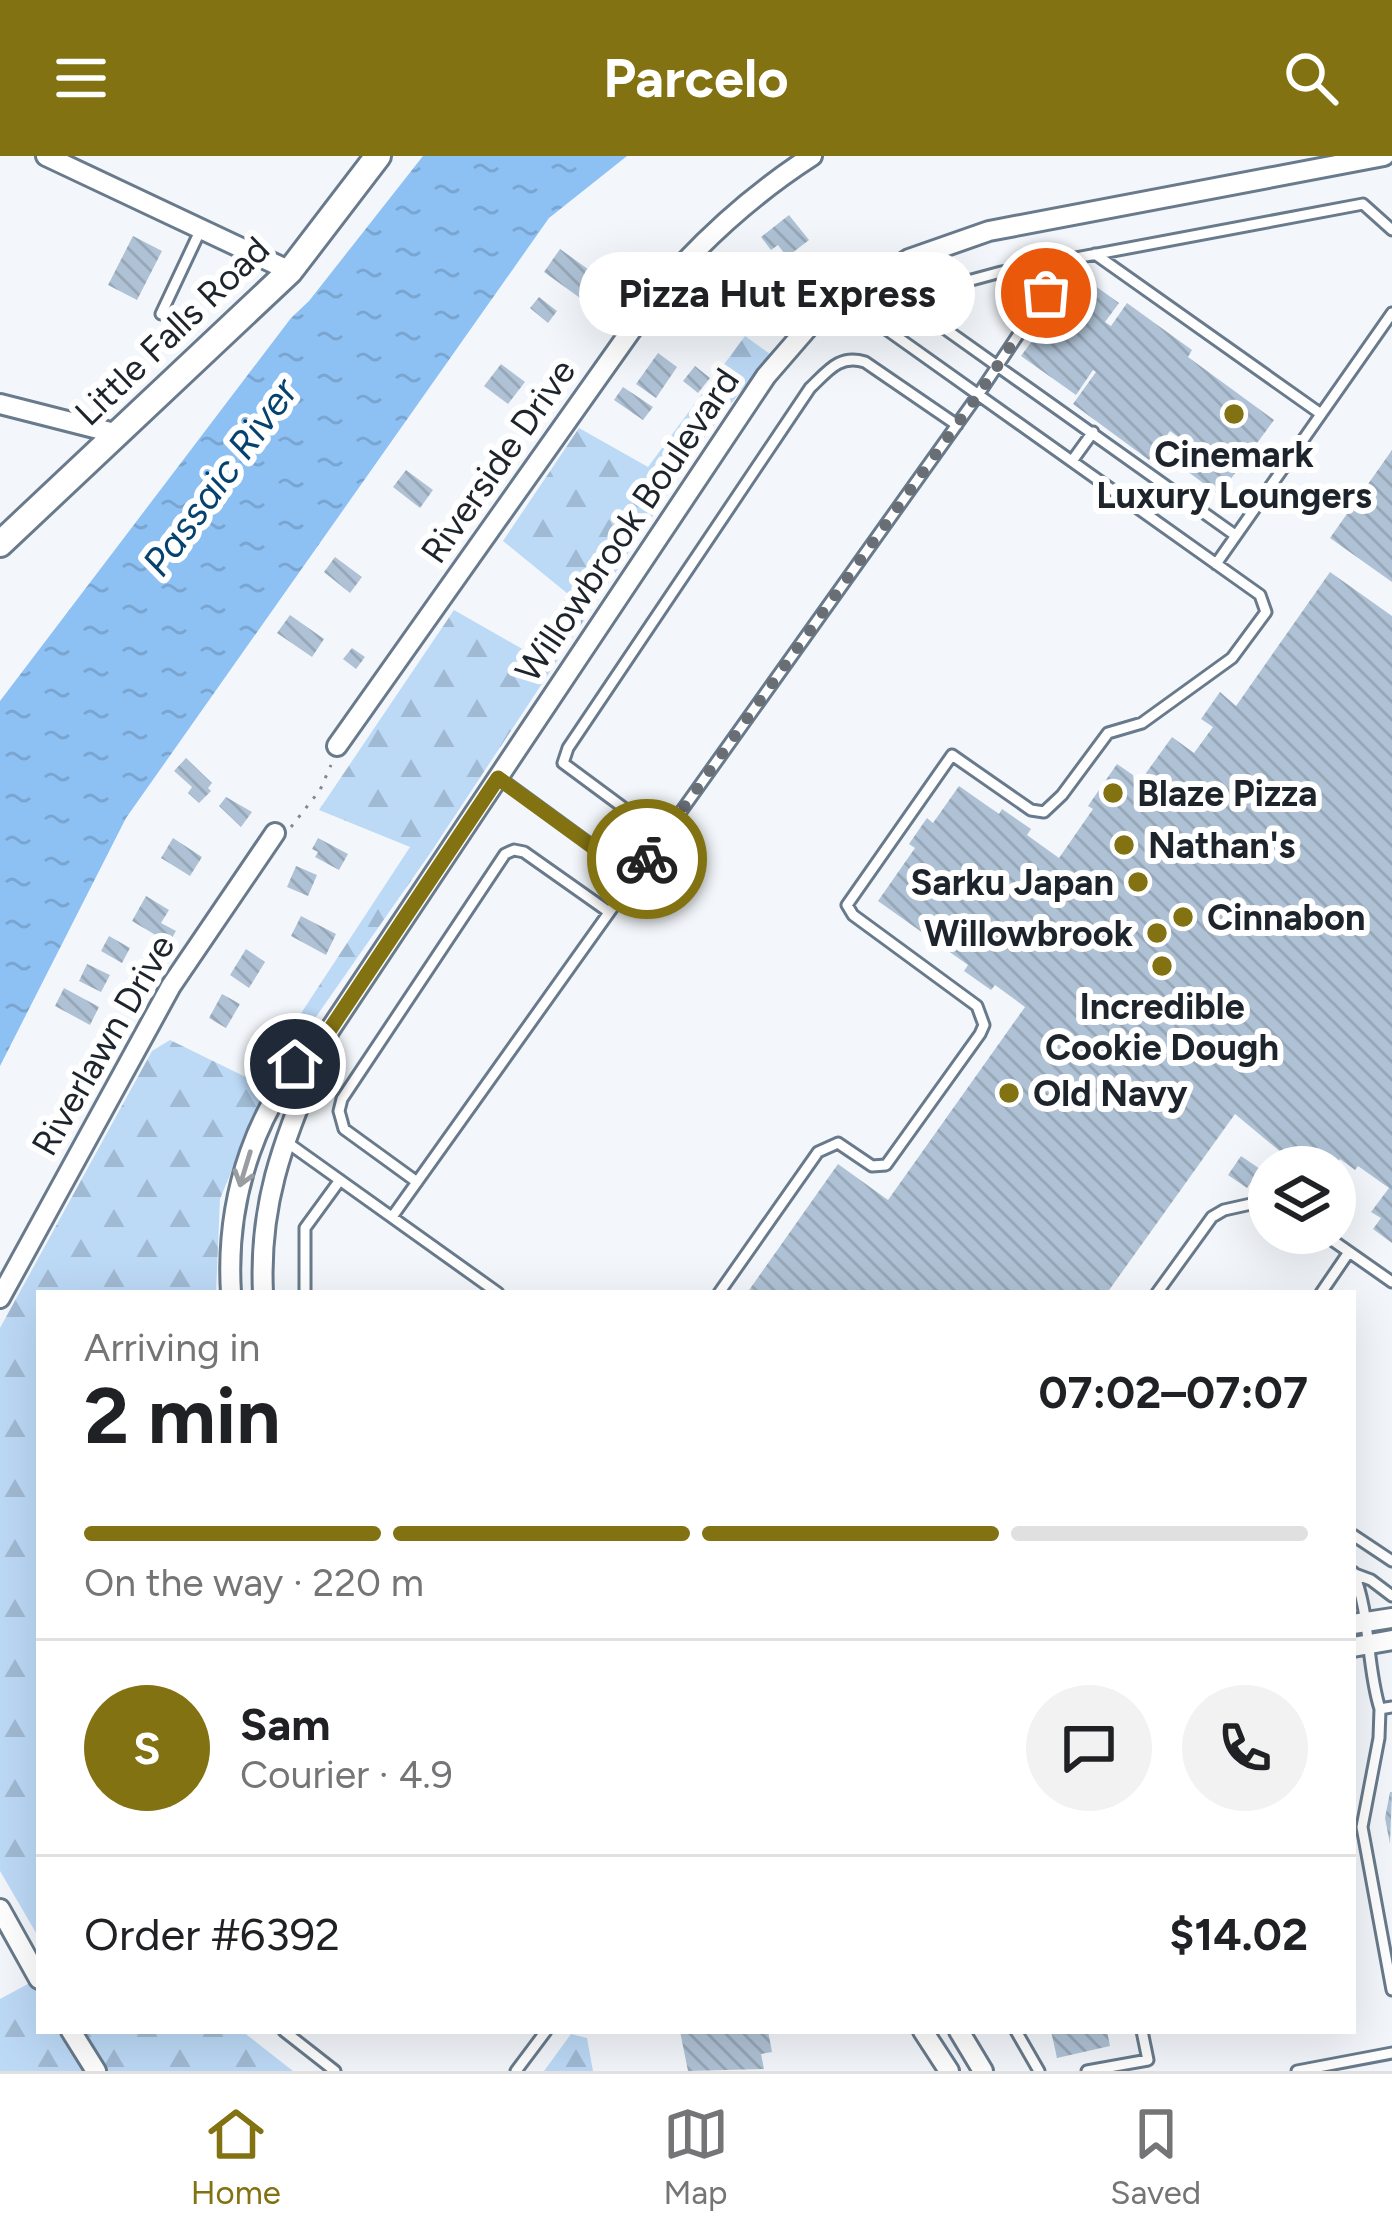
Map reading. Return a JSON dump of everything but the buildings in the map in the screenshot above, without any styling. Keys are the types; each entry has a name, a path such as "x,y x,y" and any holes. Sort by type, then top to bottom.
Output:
{"street":[{"path":"46,156 290,271"},
{"name":"Little Falls Road","path":"0,544 290,271 378,156"},
{"name":"Riverside Drive","path":"337,746 659,291 719,226 812,156"},
{"name":"Willowbrook Boulevard","path":"263,1290 263,1228 283,1139 329,1031 766,376 811,324 909,259 989,231 1384,156"},
{"path":"0,404 118,434"},
{"name":"Riverlawn Drive","path":"0,1298 153,1017 275,833"},
{"name":"Willowbrook Boulevard","path":"231,1290 235,1212 255,1140 295,1064 329,1031"},
{"path":"1358,1623 1392,1618"},
{"path":"1360,1646 1392,1640"},
{"path":"0,1909 36,1974"},
{"path":"73,2034 96,2071"},
{"path":"924,2034 949,2071"},
{"path":"961,2034 983,2071"}],"lane":[{"path":"1235,535 927,316 922,301 964,282 1070,257 1363,204 1392,230"},
{"path":"161,314 201,229"},
{"path":"1094,253 1321,414"},
{"path":"392,1217 978,395 1070,257"},
{"path":"721,1290 824,1147 838,1143 872,1166 886,1165 984,1025 969,998 848,909 848,899 952,754 1031,810 1044,812 1056,803 1108,733 1142,723 1232,658 1266,607 1260,595 883,327 860,290"},
{"path":"1216,564 1392,313"},
{"path":"663,837 563,763 568,748 811,388 840,360 851,357 956,425"},
{"path":"1072,461 1094,432"},
{"path":"498,778 634,877"},
{"path":"417,1182 344,1130 339,1111 342,1099 506,854 524,852 609,912"},
{"path":"283,1139 494,1290"},
{"path":"305,1290 305,1228 340,1180"},
{"path":"1158,1290 1212,1216 1248,1204"},
{"path":"1323,1290 1348,1254"},
{"path":"1352,1254 1392,1282"},
{"path":"1356,1537 1392,1561"},
{"path":"1356,1574 1392,1596"},
{"path":"1358,1623 1360,1646 1386,1708 1362,1827 1392,1990"},
{"path":"288,2034 334,2071"},
{"path":"516,2071 544,2034"},
{"path":"1018,2034 1039,2071"},
{"path":"1087,2071 1148,2060 1143,2034"},
{"path":"1298,2071 1392,2053"}],"path":[{"path":"275,833 304,813 320,790 337,746"}],"green space":[{"path":"745,336 770,354 704,438 431,852 265,1090 220,1199 216,1290 36,1290 36,1933 0,1871 0,1328 152,1051 170,1040 256,1082 410,847 319,810 454,610 531,654 568,594 503,541 579,428 648,467"},
{"path":"36,1980 36,2034 246,2034 293,2071 0,2071 0,1999"},
{"path":"571,2034 587,2038 593,2071 544,2071"}],"water":[{"name":"Passaic River","path":"423,156 627,156 549,218 126,818 0,1066 0,701 291,318"}],"way so far":[{"path":"647,859 1046,293"}],"place":[{"name":"Pizza Hut Express","path":"1046,293"},
{"name":"Cinemark Luxury Loungers","path":"1234,414"},
{"name":"Blaze Pizza","path":"1113,793"},
{"name":"Nathan's","path":"1124,845"},
{"name":"Sarku Japan","path":"1138,882"},
{"name":"Cinnabon","path":"1183,917"},
{"name":"Willowbrook","path":"1157,933"},
{"name":"Incredible Cookie Dough","path":"1162,966"},
{"name":"Old Navy","path":"1009,1093"}],"route":[{"path":"295,1064 329,1031 498,778 634,877 647,859"}]}
